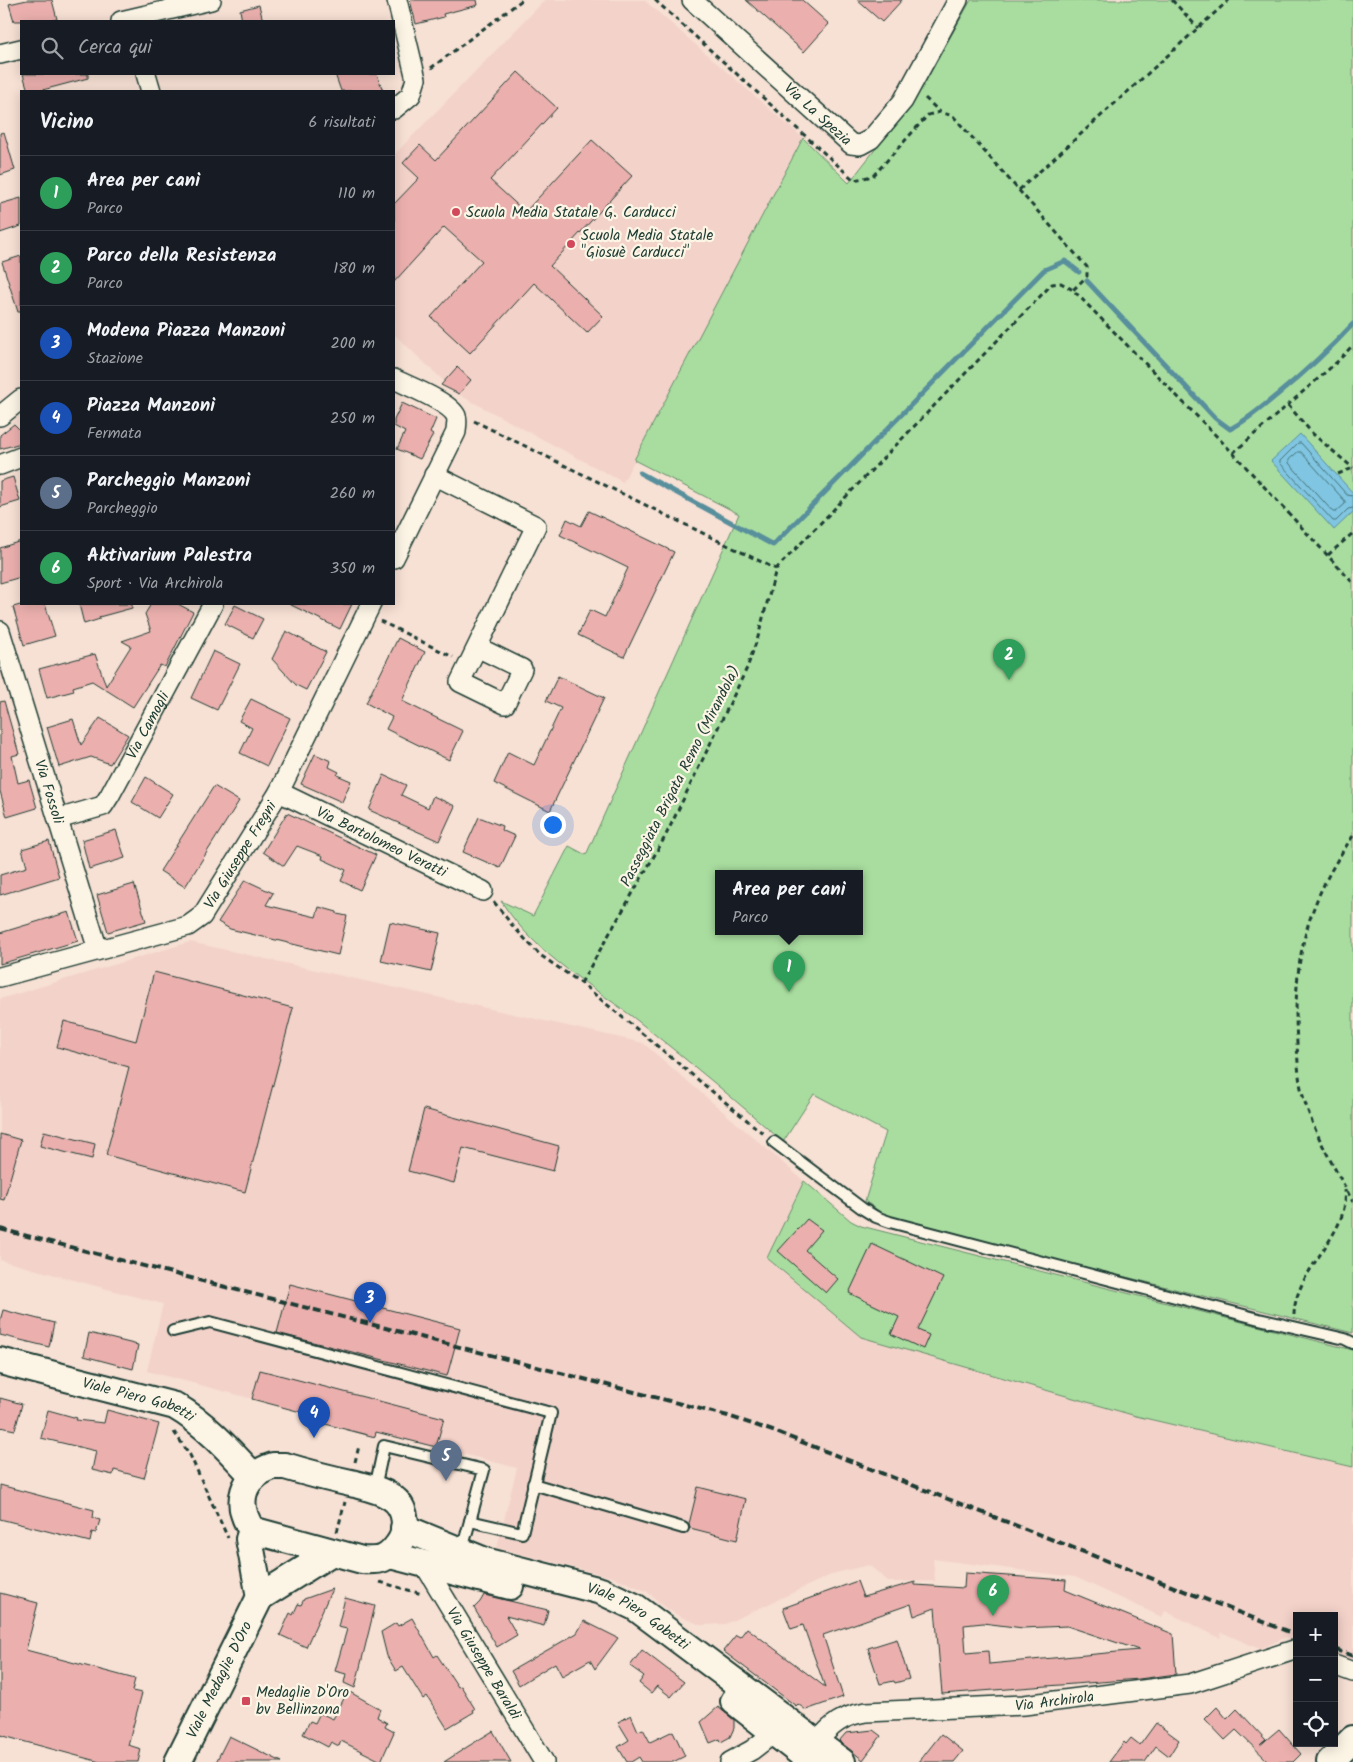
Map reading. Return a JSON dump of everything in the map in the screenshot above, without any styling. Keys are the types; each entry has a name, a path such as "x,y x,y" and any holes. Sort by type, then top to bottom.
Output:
{"main road":[{"name":"Viale Piero Gobetti","path":"0,1361 175,1406 190,1415 209,1431 254,1477"},
{"path":"273,1466 285,1466 375,1490 392,1497 402,1509 405,1519 400,1543 390,1554 377,1561 362,1560 332,1552 240,1534 243,1513 242,1502 246,1486 264,1469 273,1466"},
{"name":"Viale Piero Gobetti","path":"404,1528 485,1560 601,1591 635,1607 809,1756"},
{"path":"240,1534 249,1539 260,1597 332,1552"},
{"name":"Viale Piero Gobetti","path":"390,1554 603,1608 630,1621 659,1641 774,1733 809,1756 842,1762"},
{"name":"Viale Medaglie D'Oro","path":"178,1762 260,1597"},
{"path":"1330,1762 1353,1739"}],"street":[{"path":"131,20 211,0"},
{"path":"395,108 411,94 416,79 397,0"},
{"name":"Via La Spezia","path":"692,0 851,144 860,145 870,139 903,101 958,0"},
{"path":"0,54 20,48"},
{"path":"146,75 151,90"},
{"path":"395,379 449,406 456,415 457,424 456,432 395,552"},
{"path":"0,416 20,400"},
{"path":"0,465 20,457"},
{"path":"434,475 536,526 460,682 505,704 522,669 477,648"},
{"name":"Via Camogli","path":"58,820 102,806 110,795 212,605"},
{"name":"Via Giuseppe Fregni","path":"0,977 188,926 202,916 280,792 369,609"},
{"name":"Via Fossoli","path":"0,632 98,950"},
{"name":"Via Bartolomeo Veratti","path":"280,792 483,890"},
{"name":"Via Giuseppe Baraldi","path":"424,1564 544,1762"},
{"name":"Via Archirola","path":"809,1756 839,1720 850,1715 866,1712 1024,1705 1190,1684 1293,1650"},
{"path":"1338,1666 1353,1672"},
{"path":"730,1762 752,1750 774,1733"}],"lane":[{"path":"774,1142 876,1217 1344,1339 1353,1343"},
{"path":"173,1331 210,1322 551,1413 522,1533 470,1521"},
{"path":"375,1490 384,1446 484,1470 462,1550"},
{"path":"534,1484 683,1528"}],"path":[{"path":"416,79 522,0"},
{"path":"655,0 854,180 873,176 928,115 940,112 953,116 1087,267 1088,276 1074,290"},
{"path":"1172,0 1198,28"},
{"path":"1019,190 1229,0"},
{"path":"457,424 476,420 776,569 1047,288 1056,283 1066,285 1074,290 1233,453 1353,583"},
{"path":"1233,453 1337,362 1353,345"},
{"path":"1288,405 1313,434 1353,468 1338,474"},
{"path":"1328,556 1353,533"},
{"name":"Passeggiata Brigata Remo (Mirandola)","path":"582,983 658,851 735,694 758,637 776,569"},
{"path":"369,609 469,664"},
{"path":"1353,836 1329,873 1308,923 1300,965 1296,1020 1299,1073 1303,1098 1318,1137 1353,1202"},
{"path":"483,890 540,955 582,983 774,1142"},
{"path":"1294,1327 1297,1294 1342,1216 1346,1196 1345,1186"},
{"path":"170,1426 240,1534"}],"shaded area":[{"name":"Scuola Media Statale \"Giosuè Carducci\"","path":"545,0 644,0 803,138 623,482 441,385 444,381 395,335 395,154"},
{"path":"190,942 643,1043 804,1181 767,1258 1136,1416 1353,1467 1353,1665 1338,1659 1338,1612 1293,1612 1293,1640 1286,1637 1260,1649 1221,1632 1220,1638 1165,1611 1162,1617 1075,1577 933,1559 935,1581 889,1582 869,1565 835,1573 725,1624 701,1625 681,1617 666,1608 646,1591 616,1578 497,1548 517,1468 147,1371 163,1304 0,1260 0,999"}],"green space":[{"path":"971,0 1353,0 1353,1333 907,1223 880,1212 865,1201 886,1132 814,1094 783,1142 661,1039 549,954 532,939 501,901 533,916 569,846 586,855 739,514 634,460 803,138 849,183 919,93"},
{"path":"804,1181 851,1221 861,1226 1353,1350 1353,1467 1136,1416 861,1337 767,1258"}],"water":[{"path":"1300,434 1353,493 1353,512 1334,530 1271,461"}],"building":[{"path":"27,0 52,0 57,19 14,21 9,4"},
{"path":"410,0 477,0 478,5 443,14 444,17 416,24"},
{"path":"746,0 802,0 829,24 804,52"},
{"path":"857,0 902,0 882,22"},
{"path":"259,5 263,20 242,20 240,10"},
{"name":"Scuola Media Statale G. Carducci","path":"518,72 557,108 490,180 525,212 592,140 632,176 550,266 603,316 587,333 534,283 470,353 431,317 482,261 444,227 395,281 395,203 419,178 403,163 420,145 436,160"},
{"path":"23,75 88,75 88,78 43,90 28,90"},
{"path":"335,75 377,75 383,90 341,90"},
{"path":"4,132 15,170 0,175 0,133"},
{"path":"20,198 20,226 0,233 0,204"},
{"path":"20,256 20,312 18,312 2,262"},
{"path":"457,367 471,380 459,394 441,385"},
{"path":"402,403 436,419 430,433 433,435 420,459 397,449 405,432 395,427 395,418"},
{"path":"14,424 20,430 20,443 0,449 0,435"},
{"path":"13,477 20,501 0,507 0,481"},
{"path":"589,511 674,552 624,657 578,635 590,610 605,617 628,568 560,535 567,519 581,526"},
{"path":"20,541 20,577 0,583 0,548"},
{"path":"20,605 45,605 55,636 24,645 13,607"},
{"path":"79,605 132,605 132,608 99,617 100,619 84,624"},
{"path":"150,605 180,605 193,612 165,667 160,665 133,707 92,681 73,687 74,691 47,698 39,669 95,654 106,686 131,646 122,641 151,631 145,614"},
{"path":"235,605 263,619 253,638 225,624"},
{"path":"291,605 352,605 340,629"},
{"path":"286,631 326,652 306,690 296,685 272,659"},
{"path":"398,638 425,652 402,701 463,731 449,760 386,729 392,717 366,703"},
{"path":"213,651 240,664 217,710 191,698"},
{"path":"558,676 604,698 550,811 494,783 508,752 534,765 561,708 546,701"},
{"path":"251,699 290,718 267,766 240,753 252,728 239,721"},
{"path":"4,701 19,754 12,756 18,783 29,780 37,808 7,817 0,791 0,702"},
{"path":"100,718 128,735 110,764 91,757 59,767 47,727 73,719 81,745"},
{"path":"315,754 331,761 329,767 339,772 337,775 351,781 342,802 301,784"},
{"path":"384,775 406,785 401,795 428,808 433,796 455,806 439,841 369,810"},
{"path":"146,777 173,794 158,818 132,802"},
{"path":"214,786 239,801 185,887 160,871"},
{"path":"287,813 376,855 360,890 341,881 346,870 322,859 323,856 297,846 284,866 263,852"},
{"path":"479,817 502,826 501,830 515,836 500,868 463,852"},
{"path":"116,830 125,858 89,869 82,840"},
{"path":"49,841 59,877 0,895 0,875 27,867 22,849"},
{"path":"245,880 273,893 266,905 316,917 319,907 347,916 338,955 230,929 218,922"},
{"path":"134,884 146,921 108,932 97,895"},
{"path":"69,912 78,941 0,964 0,933"},
{"path":"390,922 440,933 431,972 381,961"},
{"path":"154,972 293,1008 245,1192 106,1155 129,1067 57,1047 64,1021 136,1041"},
{"path":"424,1109 559,1146 553,1171 463,1148 454,1183 408,1171"},
{"path":"44,1131 95,1144 92,1159 40,1146"},
{"path":"0,1134 21,1140 4,1200 0,1199"},
{"path":"807,1219 822,1230 805,1250 838,1279 826,1293 778,1251"},
{"path":"872,1244 943,1278 918,1330 929,1335 923,1349 891,1334 899,1317 849,1293"},
{"path":"290,1284 460,1328 447,1376 277,1333"},
{"path":"3,1310 54,1323 49,1347 0,1335 0,1321"},
{"path":"89,1333 138,1345 133,1369 84,1356"},
{"path":"260,1370 444,1418 436,1447 376,1432 375,1437 310,1420 312,1415 252,1399"},
{"path":"0,1398 22,1404 15,1430 0,1427"},
{"path":"48,1410 77,1418 76,1420 104,1423 107,1410 159,1424 144,1478 114,1470 113,1475 92,1470 96,1451 41,1438"},
{"path":"0,1485 94,1510 93,1518 100,1520 96,1533 92,1532 90,1542 0,1519"},
{"path":"698,1487 746,1499 737,1540 690,1528 689,1524"},
{"path":"965,1573 1066,1580 1065,1590 1173,1634 1176,1674 1139,1679 942,1694 935,1608 914,1616 911,1604 823,1635 843,1697 806,1710 798,1704 796,1706 723,1651 736,1635 740,1637 747,1628 825,1687 803,1625 791,1629 783,1608 857,1581 863,1597 915,1582 915,1585 964,1588","holes":["983,1623 1023,1628 1067,1626 1139,1650 989,1664 988,1651 966,1653 964,1625"]},
{"path":"332,1589 306,1647 280,1635 290,1613 293,1615 298,1604 301,1605 304,1599"},
{"path":"0,1593 38,1603 26,1650 135,1679 132,1691 142,1693 128,1745 141,1749 138,1762 100,1762 0,1735"},
{"path":"484,1595 548,1610 544,1626 506,1616 517,1635 497,1647 474,1608"},
{"path":"345,1598 375,1606 355,1688 344,1683 346,1674 335,1671 347,1629 338,1627"},
{"path":"412,1618 434,1657 437,1655 458,1687 461,1686 475,1709 473,1710 474,1712 447,1728 427,1696 423,1699 403,1667 396,1671 387,1656 381,1632 396,1623 398,1626"},
{"path":"584,1621 618,1638 595,1669 590,1660 562,1676 555,1663 519,1685 511,1671 577,1633"},
{"path":"897,1639 909,1679 895,1683 894,1681 880,1684 868,1648"},
{"path":"642,1650 684,1682 671,1697 657,1686 651,1693 639,1683 644,1676 630,1666"},
{"path":"348,1691 380,1709 377,1717 387,1723 385,1727 394,1732 381,1761 341,1741 339,1746 331,1742 328,1747 303,1734 310,1721 315,1723 320,1713 333,1719"},
{"path":"718,1707 734,1720 734,1728 730,1737 721,1742 720,1739 710,1743 701,1722"},
{"path":"1217,1707 1227,1719 1237,1709 1266,1740 1279,1729 1301,1754 1293,1762 1269,1762 1236,1730 1225,1740 1205,1719"},
{"path":"631,1715 638,1731 643,1729 650,1742 673,1731 685,1756 673,1762 642,1762 639,1757 631,1762 627,1762 618,1747 629,1740 618,1722"},
{"path":"1156,1723 1179,1740 1169,1756 1156,1746 1145,1762 1109,1762 1124,1742 1126,1744 1131,1738 1140,1745"},
{"path":"873,1730 881,1736 863,1760 839,1741 846,1733"},
{"path":"493,1731 511,1762 444,1762 467,1747"},
{"path":"941,1734 963,1751 954,1762 919,1762"},
{"path":"229,1736 282,1762 216,1762"}],"waterway":[{"path":"640,473 773,545 1044,270 1065,261 1079,272"},
{"path":"1087,281 1215,418 1230,429 1249,417 1307,370 1353,324"}],"railway":[{"path":"0,1229 728,1416 776,1432 1293,1633"},
{"path":"1338,1650 1353,1656"}],"place":[{"name":"Scuola Media Statale G. Carducci","path":"456,212"},
{"name":"Scuola Media Statale \"Giosuè Carducci\"","path":"571,244"},
{"name":"Parco della Resistenza","path":"1009,680"},
{"name":"Area per cani","path":"789,992"},
{"name":"Modena Piazza Manzoni","path":"370,1323"},
{"name":"Piazza Manzoni","path":"314,1438"},
{"name":"Parcheggio Manzoni","path":"446,1481"},
{"name":"Aktivarium Palestra","path":"993,1616"},
{"name":"Medaglie D'Oro bv Bellinzona","path":"246,1701"}]}
